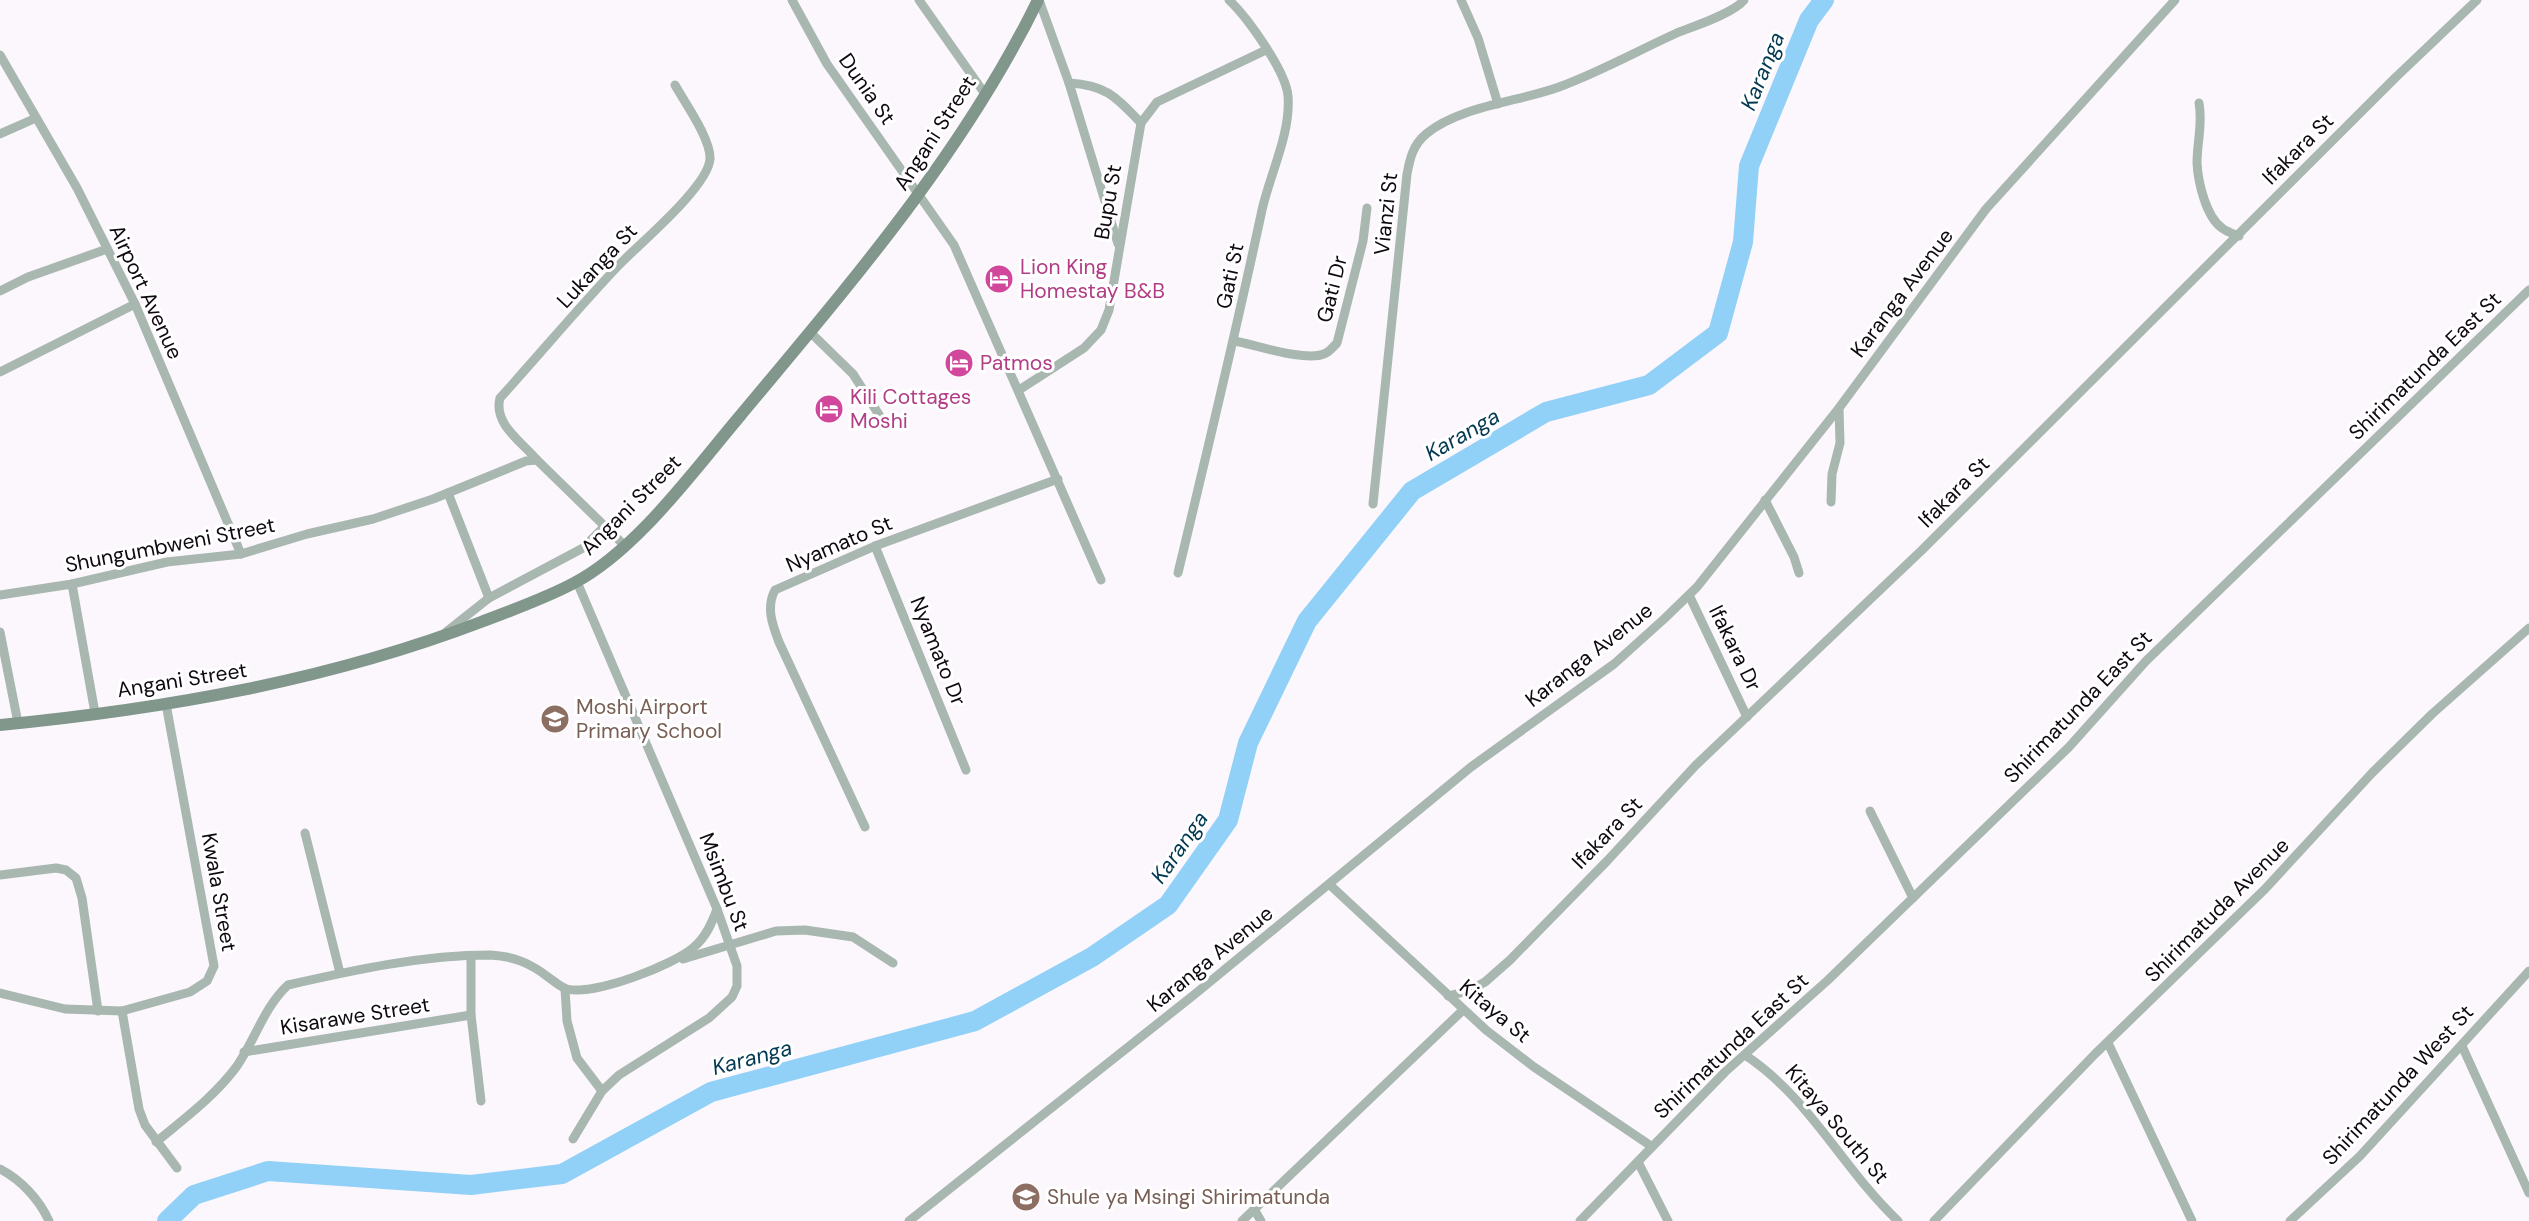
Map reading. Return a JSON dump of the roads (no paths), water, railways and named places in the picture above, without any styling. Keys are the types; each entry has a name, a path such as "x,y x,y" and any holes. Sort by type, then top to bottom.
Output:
{"street":[{"name":"Dunia St","path":"792,0 827,64 921,194"},
{"path":"919,0 985,94"},
{"name":"Angani Street","path":"0,725 166,704 263,687 323,673 437,639 533,602 577,582 624,545 662,508 810,332 921,194 1023,32 1039,0"},
{"path":"1039,0 1069,83 1118,246"},
{"name":"Gati St","path":"1178,573 1235,341 1263,207 1288,112 1288,92 1281,73 1229,0"},
{"path":"1461,0 1478,38 1498,104"},
{"name":"Vianzi St","path":"1373,504 1407,174 1412,150 1426,134 1444,124 1498,104 1528,99 1563,86 1699,24 1744,0"},
{"name":"Karanga Avenue","path":"909,1221 1330,885 1471,767 1614,664 1689,594 1839,408 1986,209 2175,0"},
{"name":"Ifakara St","path":"1448,996 1468,991 1485,982 1510,960 1607,861 1696,765 1922,550 2239,236 2378,94 2477,0"},
{"name":"Bupu St","path":"1019,390 1084,348 1101,330 1109,310 1118,246 1141,123 1157,102 1266,51"},
{"name":"Airport Avenue","path":"1,58 76,188 135,304 241,554"},
{"path":"1069,83 1100,87 1114,95 1141,123"},
{"name":"Lukanga St","path":"537,460 504,424 499,414 500,398 620,265 685,199 705,172 710,160 708,147 675,85"},
{"path":"2199,103 2202,118 2197,163 2200,185 2216,223 2223,230 2239,236"},
{"path":"0,134 36,118"},
{"path":"921,194 954,244 1101,580"},
{"name":"Gati Dr","path":"1235,341 1296,355 1316,356 1326,353 1337,343 1363,241 1367,208"},
{"path":"0,291 28,277 106,249"},
{"name":"Shirimatunda East St","path":"1580,1221 1651,1146 1745,1055 1828,980 2069,747 2146,661 2529,290"},
{"path":"0,372 135,304"},
{"path":"810,332 853,374 883,421"},
{"path":"1831,502 1832,474 1840,443 1839,408"},
{"path":"537,460 547,466 624,545"},
{"name":"Shungumbweni Street","path":"0,596 72,584 167,562 241,554 307,534 373,519 448,493 526,461 537,460"},
{"name":"Nyamato St","path":"865,827 779,642 772,623 770,600 775,590 875,546 1058,479"},
{"path":"448,493 489,598"},
{"path":"1766,500 1794,557 1799,573"},
{"path":"437,639 489,598 583,548 605,526"},
{"name":"Nyamato Dr","path":"875,546 966,770"},
{"name":"Msimbu St","path":"573,1139 602,1091 619,1076 709,1018 732,997 737,986 737,966 717,909 577,582"},
{"path":"72,584 94,713"},
{"name":"Ifakara Dr","path":"1689,594 1748,717"},
{"name":"Shirimatuda Avenue","path":"1934,1221 2108,1043 2265,889 2372,773 2432,714 2529,628"},
{"path":"0,632 18,723"},
{"name":"Kwala Street","path":"0,993 65,1009 122,1011 190,992 207,981 214,966 166,704"},
{"path":"1870,811 1913,898"},
{"path":"305,834 340,974"},
{"path":"0,875 56,868 66,870 76,878 82,898 98,1011"},
{"name":"Kitaya St","path":"1330,885 1462,1011 1534,1067 1651,1146"},
{"path":"679,960 697,945 710,927 717,909"},
{"path":"156,1142 209,1098 237,1066 277,994 288,985 381,965 511,956 535,967 565,989 578,991 599,987 679,960 776,932 805,930 853,938 893,963"},
{"path":"471,957 471,1015 481,1101"},
{"name":"Shirimatunda West St","path":"2290,1221 2360,1156 2529,971"},
{"path":"565,989 567,1022 577,1058 602,1091"},
{"path":"122,1011 139,1109 145,1125 177,1168"},
{"path":"1242,1221 1462,1011"},
{"name":"Kisarawe Street","path":"244,1053 471,1015"},
{"path":"2108,1043 2192,1221"},
{"path":"2462,1046 2529,1193"},
{"name":"Kitaya South St","path":"1745,1055 1776,1077 1796,1098 1854,1173 1898,1221"},
{"path":"1638,1162 1668,1221"},
{"path":"0,1169 17,1178 49,1221"},
{"path":"1254,1209 1261,1221"}],"waterway":[{"name":"Karanga","path":"167,1221 194,1195 268,1171 471,1185 562,1174 711,1092 975,1021 1092,957 1168,905 1228,820 1248,743 1307,621 1412,491 1546,412 1649,385 1718,333 1743,242 1749,166 1809,20 1824,0"}],"place":[{"name":"Lion King Homestay B&B","path":"999,279"},
{"name":"Patmos","path":"959,363"},
{"name":"Kili Cottages Moshi","path":"829,409"},
{"name":"Moshi Airport Primary School","path":"555,719"},
{"name":"Shule ya Msingi Shirimatunda","path":"1026,1197"}]}
